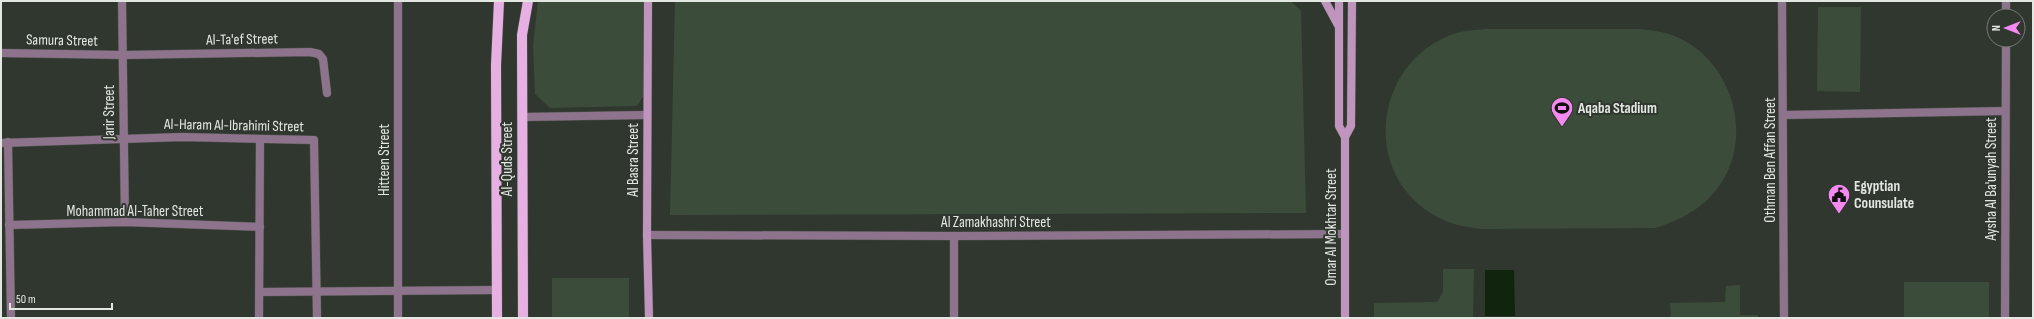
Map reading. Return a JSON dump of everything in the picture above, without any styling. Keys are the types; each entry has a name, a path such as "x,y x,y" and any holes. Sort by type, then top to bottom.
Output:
{"main road":[{"name":"Al-Quds Street","path":"497,318 496,65 499,1"},
{"name":"Al-Quds Street","path":"523,318 522,34 528,1"}],"street":[{"name":"Jarir Street","path":"122,1 124,55 124,222"},
{"name":"Hitteen Street","path":"398,1 398,318"},
{"name":"Al Basra Street","path":"648,1 647,235 649,318"},
{"path":"1325,1 1339,26"},
{"path":"1339,1 1339,126 1345,137"},
{"path":"1345,137 1351,126 1352,1"},
{"path":"1352,24 1359,1"},
{"name":"Othman Ben Affan Street","path":"1782,1 1784,114 1784,318"},
{"name":"Aysha Al Ba'unyah Street","path":"2005,318 2006,48"},
{"name":"Al-Ta'ef Street","path":"124,55 310,52 319,54 323,59 327,93"},
{"name":"Samura Street","path":"1,53 124,55"},
{"path":"1784,114 2005,111"},
{"path":"522,117 647,115"},
{"name":"Al-Haram Al-Ibrahimi Street","path":"4,142 182,137 314,140 317,318"},
{"name":"Omar Al Mokhtar Street","path":"1345,137 1346,318"},
{"path":"259,318 260,139"},
{"path":"4,142 9,225 11,318"},
{"name":"Mohammad Al-Taher Street","path":"9,225 124,222 260,227"},
{"name":"Al Zamakhashri Street","path":"647,235 954,236 1345,234"},
{"path":"954,236 954,318"},
{"path":"1,289 10,289"},
{"path":"260,292 496,290"}],"shaded area":[{"path":"538,1 646,1 644,95 637,106 550,108 535,94 533,46"},
{"path":"675,1 1291,1 1301,11 1306,213 670,215"},
{"path":"1818,7 1861,7 1860,92 1817,91"},
{"name":"Aqaba Stadium","path":"1486,29 1644,29 1672,35 1698,50 1715,68 1728,89 1734,112 1736,137 1732,160 1722,183 1705,202 1694,211 1675,221 1655,228 1483,229 1454,224 1435,216 1408,193 1394,170 1387,145 1386,119 1393,93 1405,70 1424,50 1453,34"},
{"path":"1443,269 1474,269 1473,318 1374,318 1374,303 1437,302 1443,292"},
{"path":"1485,270 1514,270 1515,316 1485,316"},
{"path":"552,278 629,278 629,318 552,318"},
{"path":"1904,282 1989,282 1989,318 1904,318"},
{"path":"1740,285 1740,315 1758,315 1758,318 1671,318 1670,303 1725,302 1726,286"}],"place":[{"name":"Aqaba Stadium","path":"1562,128"},
{"name":"Egyptian Counsulate","path":"1839,214"}]}
